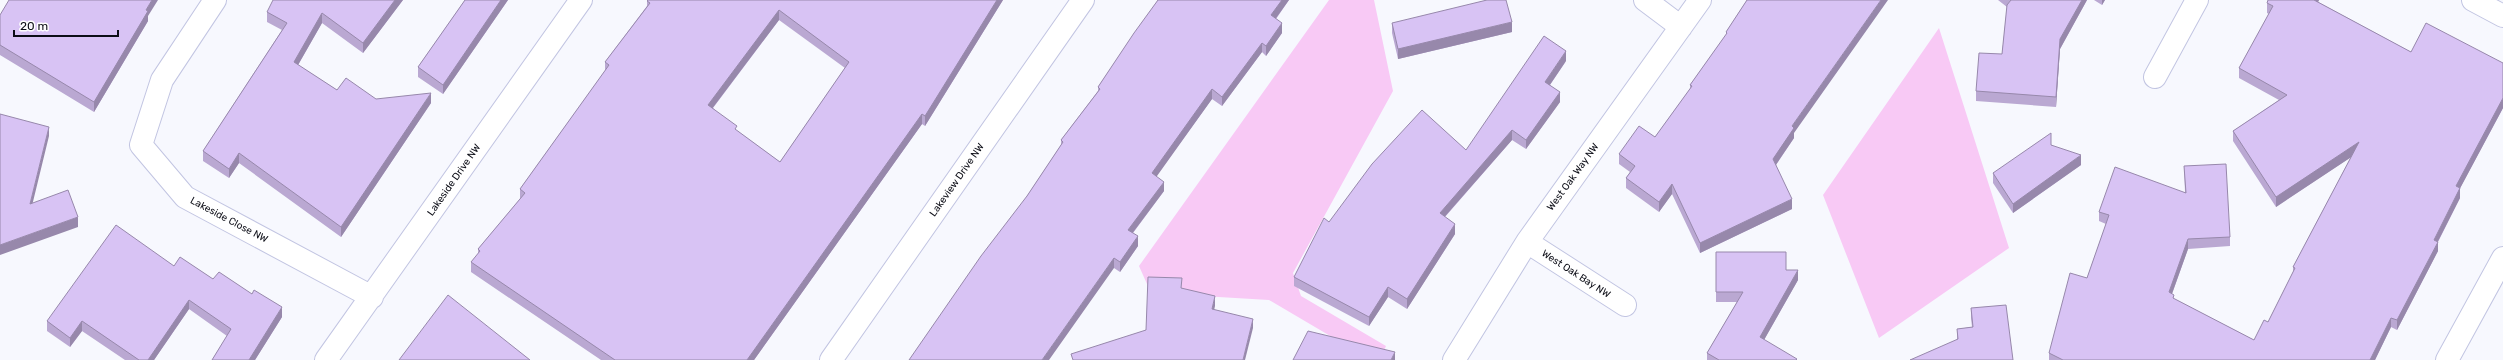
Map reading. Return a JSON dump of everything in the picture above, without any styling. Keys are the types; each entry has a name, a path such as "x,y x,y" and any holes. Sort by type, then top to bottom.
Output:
{"street":[{"name":"Lakeside Close NW","path":"215,0 162,80 141,145 185,197 372,297"},
{"name":"Lakeside Drive NW","path":"326,360 581,0"},
{"name":"Lakeview Drive NW","path":"831,360 1083,0"},
{"path":"1645,0 1681,27"},
{"name":"West Oak Way NW","path":"1454,360 1527,242 1700,0"},
{"path":"2155,77 2197,0"},
{"path":"2473,0 2503,16"},
{"name":"West Oak Bay NW","path":"1527,242 1625,305"},
{"path":"2447,360 2503,258"}],"shaded area":[{"path":"1329,0 1374,0 1393,91 1293,273 1301,296 1386,346 1380,360 1371,360 1269,300 1151,293 1139,266"},
{"path":"1939,28 2009,248 1879,338 1823,195"}],"building":[{"path":"9,0 152,0 146,10 148,11 94,102 0,45 0,15"},
{"path":"273,0 395,0 363,43 322,13 294,62 337,90 346,78 376,99 431,93 341,227 239,153 229,169 203,151 287,23 267,12"},
{"path":"465,0 501,0 443,85 418,67"},
{"path":"997,0 925,116 922,114 747,360 615,360 471,262 480,251 478,249 525,193 520,189 609,65 605,62 650,3 647,1","holes":["779,10 849,62 780,162 735,129 737,126 708,105"]},
{"path":"1158,0 1282,0 1271,15 1282,23 1266,46 1262,43 1222,97 1212,89 1152,173 1164,182 1128,230 1138,236 1120,262 1114,258 1042,360 909,360 981,256 1027,196 1063,142 1061,140 1100,89 1098,87"},
{"path":"1487,0 1506,0 1512,22 1398,49 1392,23"},
{"path":"1747,0 1881,0 1792,126 1794,128 1773,159 1792,199 1700,243 1672,184 1659,202 1626,178 1635,166 1619,154 1639,126 1655,137 1692,86 1690,85 1727,33 1726,32"},
{"path":"2011,0 2082,0 2060,39 2056,97 1976,91 1979,53 2002,54 2007,5"},
{"path":"2268,0 2314,0 2411,52 2426,23 2503,63 2503,98 2456,186 2460,188 2434,240 2438,242 2397,320 2391,318 2370,360 2063,360 2049,353 2070,273 2087,278 2109,215 2099,212 2115,167 2186,193 2184,166 2226,164 2230,237 2188,239 2169,292 2174,295 2173,298 2254,340 2264,320 2268,322 2295,268 2293,267 2359,142 2276,197 2233,131 2287,95 2239,68 2273,6 2267,3"},
{"path":"1544,36 1566,51 1545,82 1560,92 1526,140 1512,130 1440,213 1455,224 1407,299 1388,287 1369,317 1294,277 1324,218 1329,222 1372,164 1422,110 1466,150"},
{"path":"0,114 49,127 30,204 68,190 78,217 0,245"},
{"path":"2051,133 2051,145 2081,155 2013,204 1993,173"},
{"path":"116,225 174,266 180,257 213,279 219,272 252,294 254,290 282,307 249,360 212,360 231,329 189,300 148,360 139,360 82,321 70,338 47,321"},
{"path":"1716,252 1786,252 1786,270 1798,270 1760,337 1797,359 1796,360 1719,360 1707,353 1743,292 1716,292"},
{"path":"1148,277 1182,278 1181,288 1215,296 1212,309 1253,319 1243,360 1073,360 1071,354 1146,330"},
{"path":"448,295 530,360 399,360"},
{"path":"2006,305 2013,360 1910,360 1958,339 1957,329 1973,327 1971,308"},
{"path":"1308,331 1395,352 1391,360 1293,360"}]}
